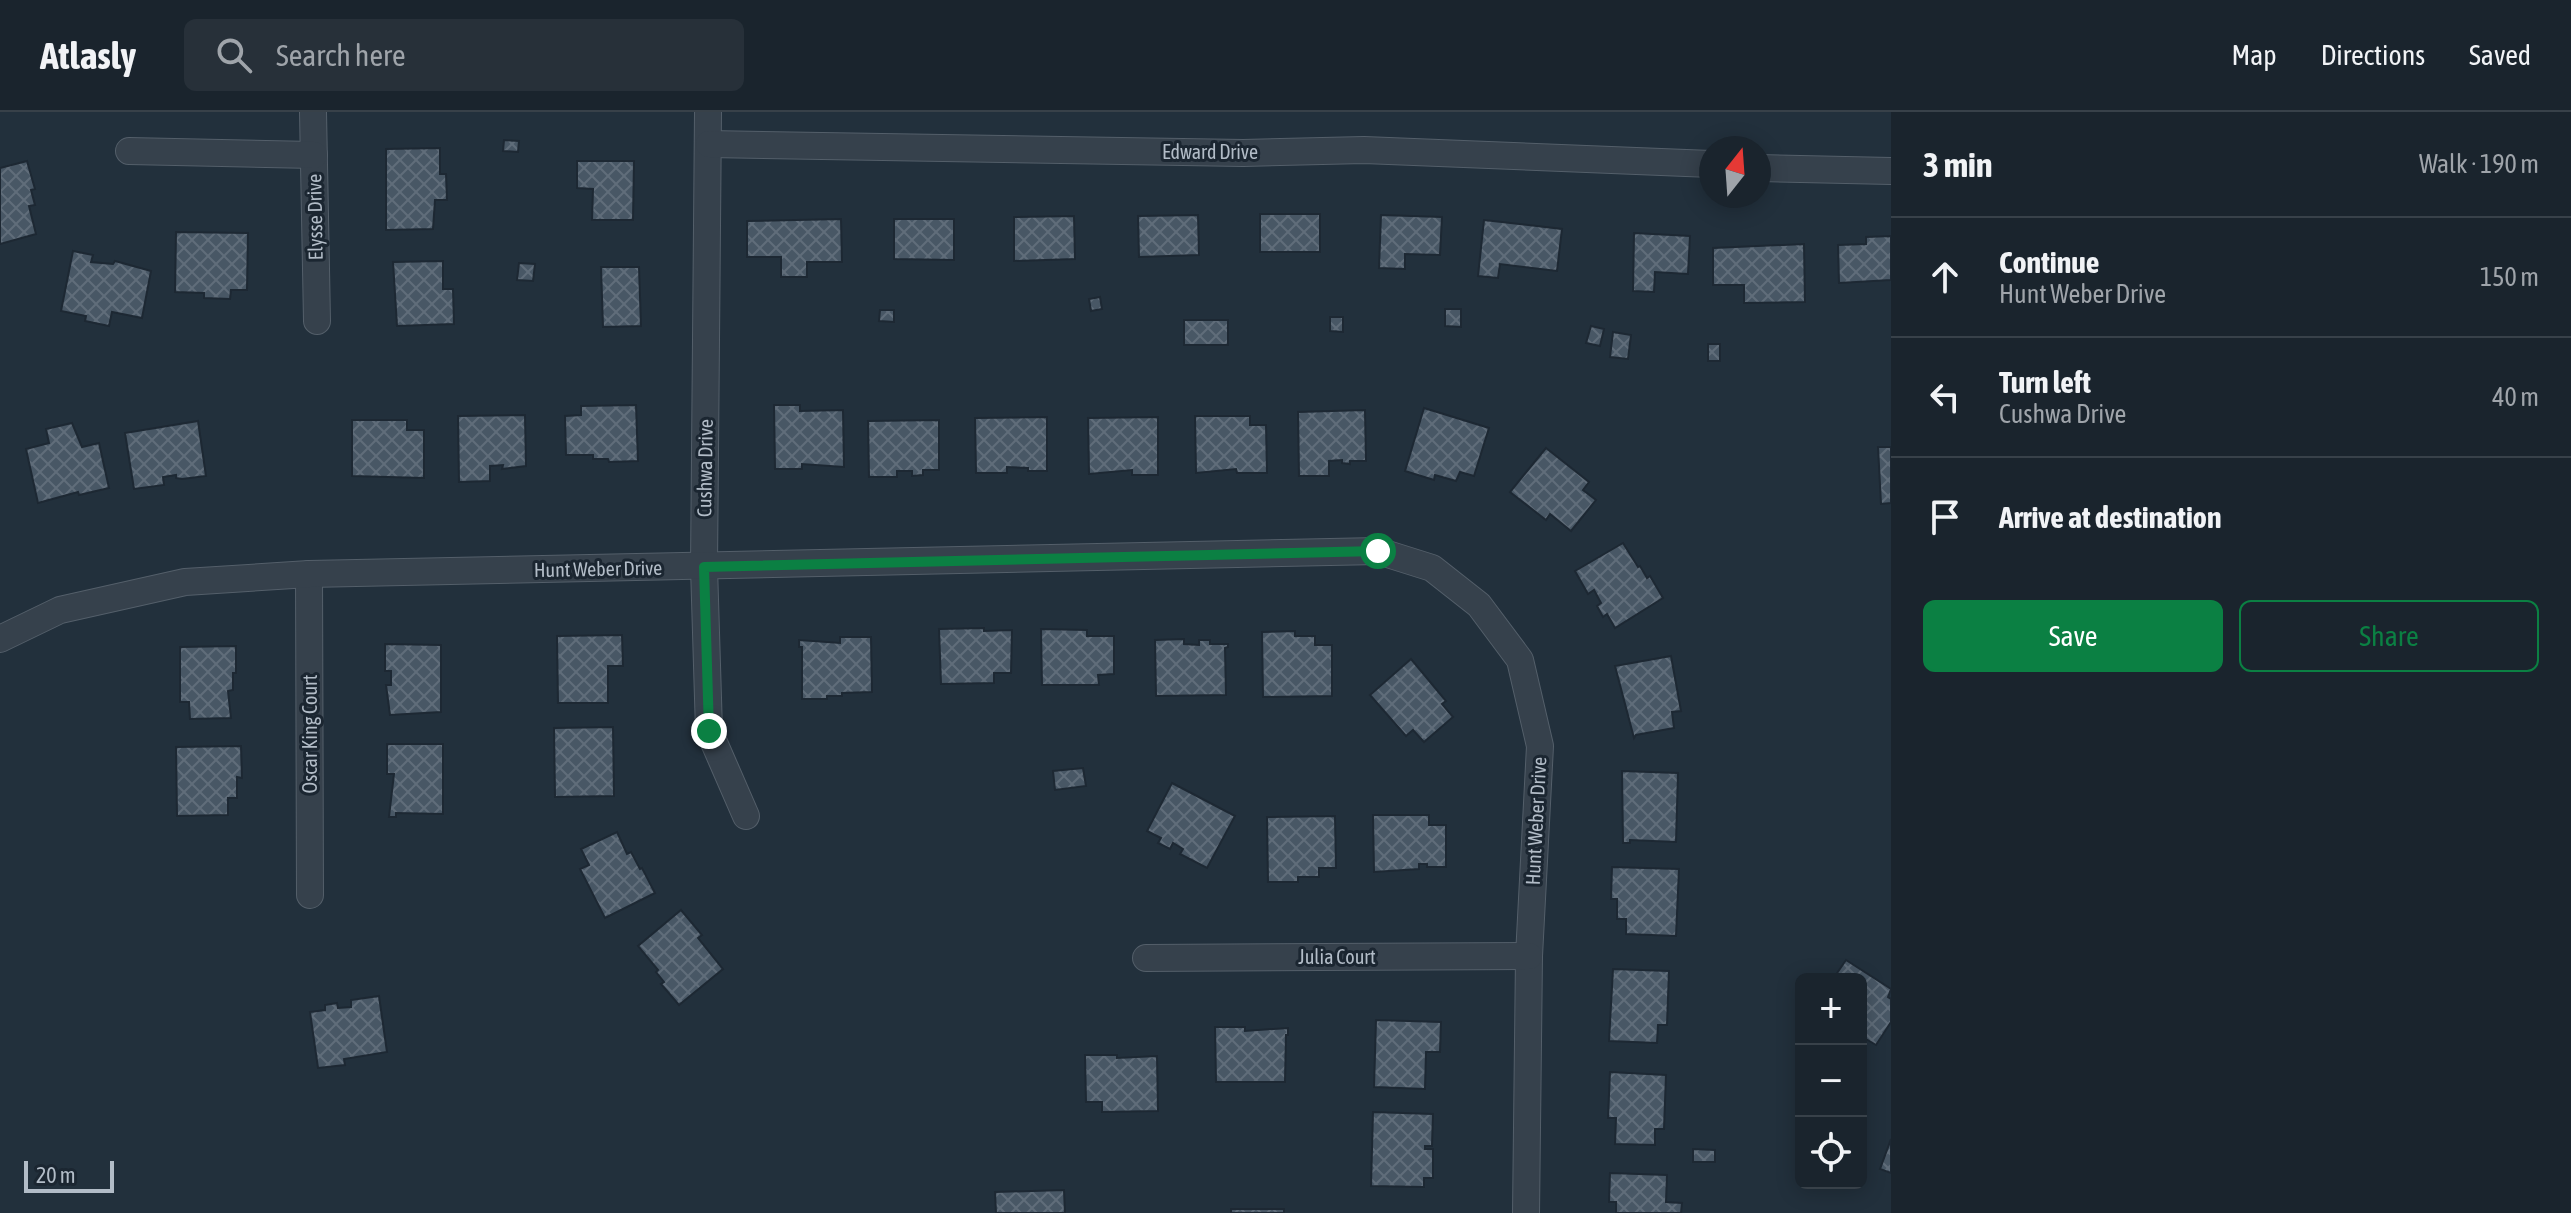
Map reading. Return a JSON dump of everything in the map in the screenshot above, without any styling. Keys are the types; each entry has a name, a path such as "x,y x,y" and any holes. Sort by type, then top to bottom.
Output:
{"street":[{"name":"Elysse Drive","path":"313,112 317,321"},
{"name":"Cushwa Drive","path":"708,112 704,567 709,731 746,816"},
{"name":"Edward Drive","path":"709,144 1212,153 1364,150 1699,164"},
{"path":"129,151 314,155"},
{"path":"1771,168 1891,171"},
{"name":"Hunt Weber Drive","path":"0,639 60,610 185,582 309,574 1378,551 1432,568 1479,605 1520,660 1540,746 1529,956 1526,1213"},
{"name":"Oscar King Court","path":"309,574 310,895"},
{"name":"Julia Court","path":"1146,958 1529,956"}],"building":[{"path":"504,140 519,141 518,152 503,151"},
{"path":"440,148 440,174 446,174 447,200 435,200 433,229 386,230 386,149"},
{"path":"27,161 35,189 31,190 35,205 29,206 36,234 0,244 0,168"},
{"path":"577,161 634,161 633,220 592,220 593,189 577,188"},
{"path":"1260,214 1320,214 1320,252 1260,252"},
{"path":"1198,215 1199,255 1139,257 1138,216"},
{"path":"1381,215 1442,217 1440,255 1405,254 1405,269 1379,268"},
{"path":"1074,216 1075,259 1014,261 1014,217"},
{"path":"841,219 842,262 807,262 807,277 781,277 781,257 747,257 747,221"},
{"path":"894,219 954,219 954,260 894,259"},
{"path":"1484,220 1562,229 1557,271 1500,264 1498,278 1478,276"},
{"path":"176,232 248,233 247,290 231,290 230,299 204,298 204,293 175,292"},
{"path":"1634,233 1690,236 1688,274 1655,272 1654,292 1633,291"},
{"path":"1891,236 1891,280 1839,283 1838,245 1866,244 1866,237"},
{"path":"1804,244 1805,302 1744,303 1744,285 1713,285 1713,248"},
{"path":"73,251 93,255 91,262 113,264 115,261 151,271 142,318 112,312 109,326 85,321 86,316 61,311"},
{"path":"443,261 443,289 453,289 454,324 397,326 393,262"},
{"path":"519,263 535,264 533,281 517,280"},
{"path":"601,267 639,267 641,326 603,327"},
{"path":"1100,297 1102,309 1091,311 1089,299"},
{"path":"1445,309 1461,309 1461,327 1445,326"},
{"path":"880,310 894,310 894,322 879,321"},
{"path":"1330,317 1343,317 1343,332 1330,331"},
{"path":"1184,320 1228,320 1228,345 1184,345"},
{"path":"1591,326 1604,329 1600,346 1586,343"},
{"path":"1613,332 1631,335 1628,359 1610,357"},
{"path":"1708,344 1720,344 1720,361 1708,361"},
{"path":"636,405 638,461 609,462 608,459 593,459 593,455 566,455 565,416 581,415 581,406"},
{"path":"774,405 800,405 800,411 843,410 844,467 802,464 802,469 775,469"},
{"path":"1424,408 1489,428 1474,476 1460,472 1456,481 1435,475 1434,480 1405,471"},
{"path":"1365,410 1366,461 1350,461 1350,464 1342,463 1342,460 1329,461 1329,476 1299,476 1298,412"},
{"path":"525,415 526,466 502,469 503,465 490,466 490,481 459,482 458,416"},
{"path":"1195,416 1250,416 1250,425 1266,425 1267,473 1237,473 1236,469 1196,473"},
{"path":"1047,417 1047,471 1007,467 1007,473 976,473 975,418"},
{"path":"1158,417 1158,475 1132,475 1132,470 1089,474 1088,418"},
{"path":"352,420 407,420 407,430 424,430 424,478 352,476"},
{"path":"939,420 939,470 923,470 923,475 912,476 912,471 897,471 897,477 869,477 868,421"},
{"path":"198,421 206,476 182,479 176,478 176,475 163,477 164,485 134,489 125,433"},
{"path":"72,423 82,447 99,443 109,488 79,495 78,492 38,503 26,449 49,443 46,429"},
{"path":"1878,447 1891,447 1891,503 1881,504"},
{"path":"1546,448 1589,482 1583,490 1596,500 1571,531 1550,514 1546,520 1510,492"},
{"path":"1623,543 1647,578 1650,576 1663,598 1615,628 1607,614 1603,617 1597,606 1601,603 1594,590 1588,594 1575,571"},
{"path":"984,628 984,631 1012,630 1011,673 994,673 994,683 941,684 939,629"},
{"path":"1041,629 1087,630 1087,636 1114,636 1114,674 1098,675 1099,685 1042,685"},
{"path":"1295,631 1295,636 1315,636 1315,645 1332,645 1332,696 1263,697 1262,632"},
{"path":"622,635 623,666 608,666 608,703 558,703 557,636"},
{"path":"840,637 871,637 872,692 842,693 842,696 827,696 827,699 802,699 802,647 799,647 799,640 840,643"},
{"path":"1184,639 1184,644 1199,645 1199,640 1210,640 1210,644 1228,644 1225,648 1226,695 1156,696 1155,640"},
{"path":"385,644 441,645 441,712 390,715 386,685 391,685 391,671 385,671"},
{"path":"236,646 233,690 228,691 231,718 190,719 189,702 180,702 180,647"},
{"path":"1671,656 1681,711 1672,712 1674,728 1636,735 1634,738 1615,666"},
{"path":"1411,659 1446,701 1442,704 1453,717 1424,742 1413,730 1406,736 1370,695"},
{"path":"613,727 614,796 555,797 554,728"},
{"path":"387,744 443,744 443,814 396,813 396,817 389,817 394,774 387,774"},
{"path":"241,746 242,778 237,777 237,798 228,798 228,815 177,816 176,747"},
{"path":"1083,768 1086,786 1055,790 1053,771"},
{"path":"1622,771 1678,773 1676,842 1630,840 1630,843 1623,843"},
{"path":"1172,783 1235,816 1207,868 1180,854 1183,849 1173,843 1170,849 1158,843 1161,838 1147,831"},
{"path":"1373,815 1429,815 1429,825 1446,825 1446,867 1419,864 1419,869 1374,872"},
{"path":"1335,816 1336,868 1319,868 1319,877 1298,877 1298,882 1268,882 1267,817"},
{"path":"617,832 627,854 631,852 655,893 605,918 580,869 589,865 581,849"},
{"path":"1612,867 1679,869 1676,936 1626,934 1626,919 1617,919 1617,899 1611,899"},
{"path":"681,910 702,935 698,938 723,969 679,1005 661,984 664,982 656,972 658,970 638,946"},
{"path":"1846,960 1866,973 1837,973"},
{"path":"1613,969 1669,971 1667,1025 1658,1025 1657,1043 1609,1041"},
{"path":"1867,974 1891,989 1888,997 1891,999 1891,1022 1876,1045 1867,1040"},
{"path":"379,996 387,1052 344,1059 345,1065 318,1068 310,1012 325,1010 325,1005 337,1003 338,1008 351,1007 351,1000"},
{"path":"1376,1020 1441,1022 1440,1052 1426,1052 1425,1089 1374,1087"},
{"path":"1215,1027 1245,1027 1245,1031 1288,1028 1285,1082 1216,1082"},
{"path":"1085,1055 1117,1055 1117,1058 1157,1056 1158,1111 1102,1112 1102,1102 1086,1102"},
{"path":"1610,1072 1666,1075 1664,1129 1655,1129 1655,1145 1615,1144 1616,1118 1608,1118"},
{"path":"1373,1112 1433,1114 1432,1146 1425,1146 1425,1149 1433,1149 1433,1178 1424,1178 1424,1187 1371,1186"},
{"path":"1891,1139 1891,1173 1880,1169"},
{"path":"1693,1149 1715,1150 1715,1162 1693,1162"},
{"path":"1610,1173 1667,1175 1666,1202 1682,1203 1681,1213 1616,1213 1616,1202 1609,1202"},
{"path":"1064,1190 1065,1213 996,1213 995,1192"},
{"path":"1231,1209 1284,1209 1284,1213 1231,1213"}],"route":[{"path":"709,731 704,567 1378,551"}]}
